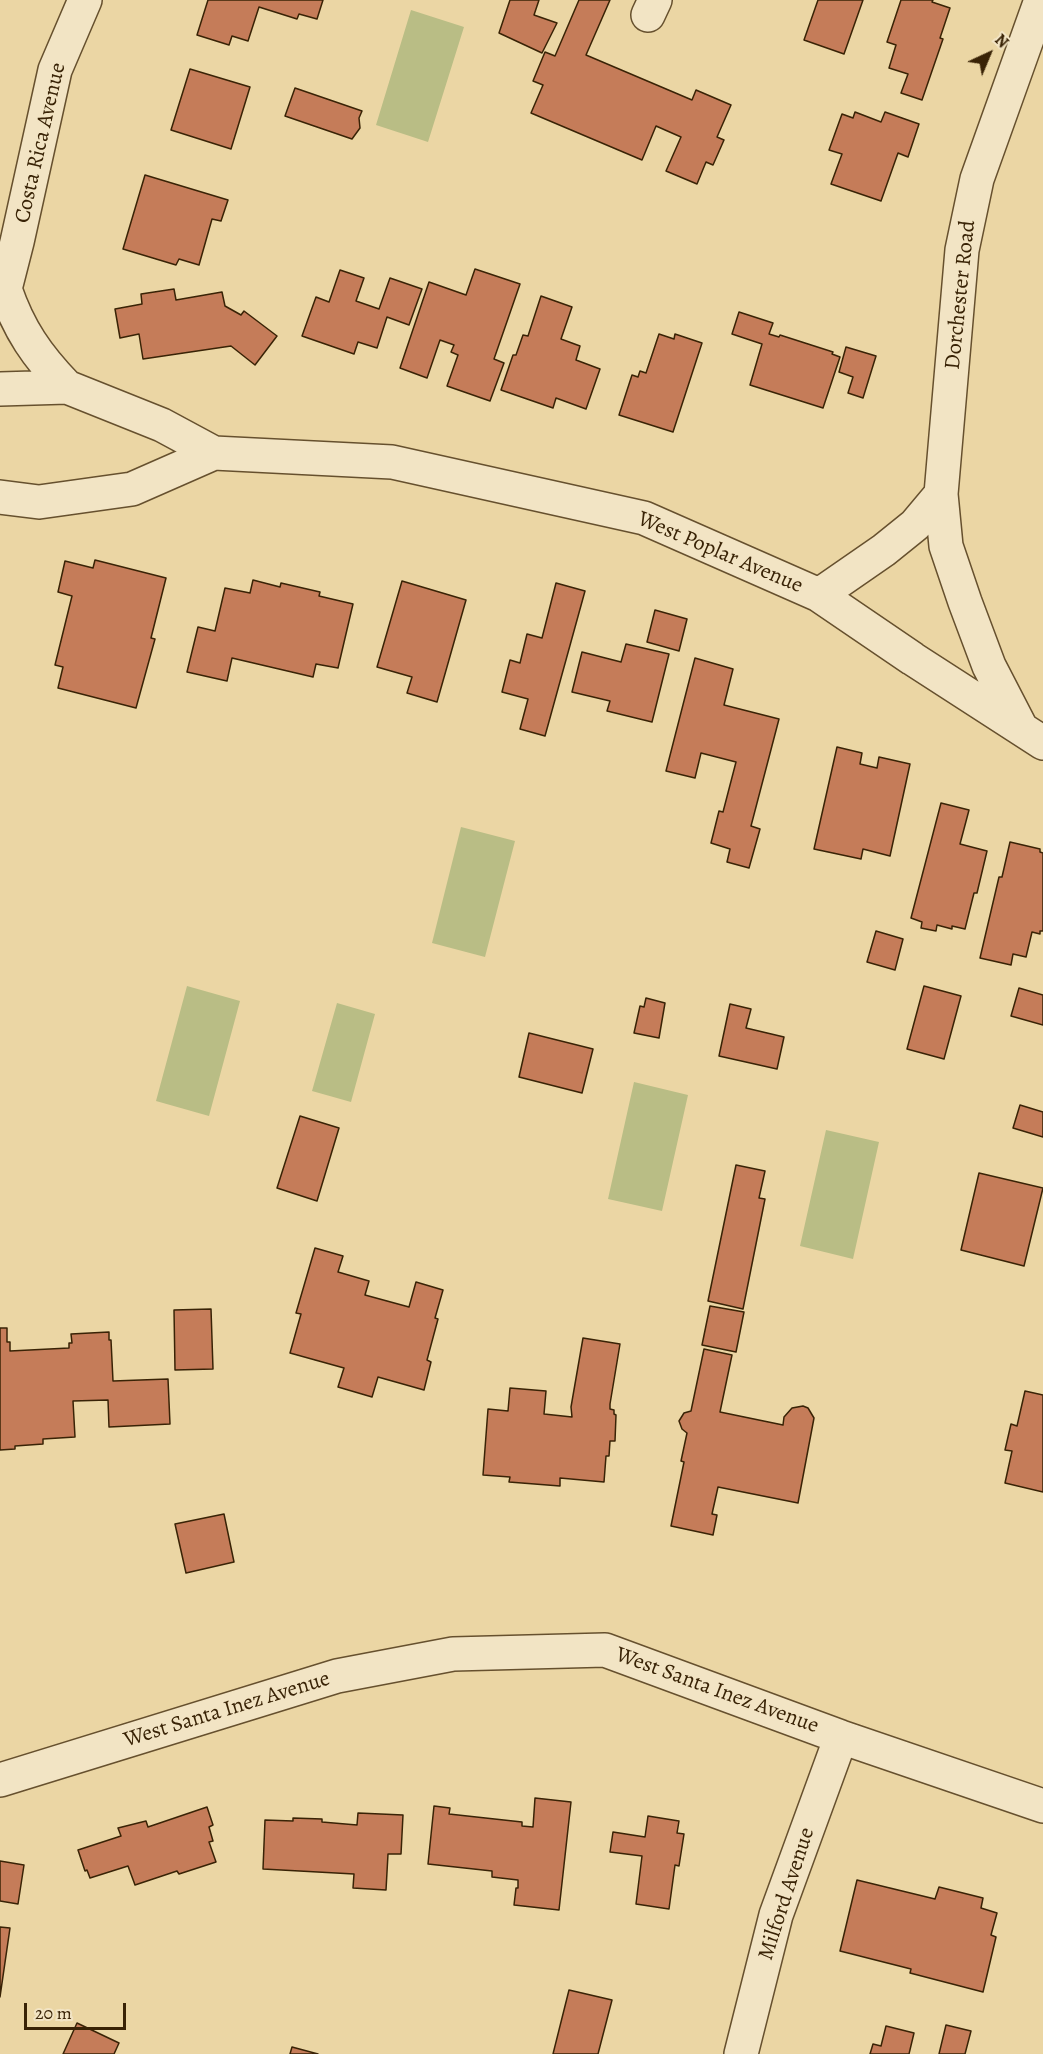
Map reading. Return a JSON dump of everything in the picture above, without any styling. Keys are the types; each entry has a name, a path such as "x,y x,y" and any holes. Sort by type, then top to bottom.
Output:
{"street":[{"name":"Costa Rica Avenue","path":"67,387 47,367 15,318 2,291 17,242 55,70 85,0"},
{"name":"Dorchester Road","path":"1032,735 989,666 964,602 946,546 941,494 962,250 977,179 1041,0"},
{"name":"West Poplar Avenue","path":"0,390 67,387 162,425 214,453 392,462 644,518 819,595 913,659 1032,735"},
{"name":"West Poplar Avenue","path":"0,497 39,502 132,489 214,453"},
{"path":"819,595 884,550 915,525 941,494"},
{"name":"West Santa Inez Avenue","path":"0,1780 337,1676 453,1654 606,1650 841,1737 1043,1806"},
{"name":"Milford Avenue","path":"741,2054 776,1915 841,1737"}],"green space":[{"path":"411,10 464,27 428,142 376,125"},
{"path":"461,827 515,841 485,957 432,943"},
{"path":"187,986 240,1001 209,1116 156,1101"},
{"path":"337,1003 375,1014 351,1102 312,1091"},
{"path":"634,1082 688,1095 662,1211 608,1199"},
{"path":"826,1130 879,1142 853,1259 800,1246"}],"building":[{"path":"208,0 323,0 317,19 299,14 297,19 259,7 248,41 232,36 229,45 197,35"},
{"path":"510,0 539,0 534,15 557,23 542,53 499,33"},
{"path":"579,0 610,0 586,55 692,100 696,90 731,105 717,137 724,140 713,165 706,162 697,184 666,171 681,137 656,126 642,160 531,113 543,85 533,81 545,52 555,56"},
{"path":"818,0 863,0 844,54 804,40"},
{"path":"901,0 933,0 932,2 950,8 940,38 943,39 922,100 901,93 908,74 889,68 896,45 887,42"},
{"path":"190,69 250,87 231,149 171,130"},
{"path":"295,88 362,111 359,118 360,128 352,139 285,116"},
{"path":"855,112 881,122 885,112 919,124 908,157 898,153 881,201 831,184 842,154 829,150 842,114 853,118"},
{"path":"145,175 228,200 221,221 212,219 199,265 179,259 176,265 123,249"},
{"path":"475,269 520,284 494,359 504,363 490,401 447,386 458,355 451,352 454,345 440,340 427,378 400,368 429,282 466,295"},
{"path":"340,270 364,278 356,301 379,309 390,278 422,289 409,325 387,317 377,348 358,342 354,354 302,336 316,297 329,302"},
{"path":"174,289 176,300 222,292 225,306 241,315 244,311 277,336 255,365 231,346 143,359 139,334 120,338 115,309 142,304 141,294"},
{"path":"541,296 572,307 561,339 580,346 576,360 600,369 586,409 556,398 553,408 501,390 513,355 516,355 523,335 528,336"},
{"path":"739,312 773,323 769,334 779,337 780,335 833,352 832,354 840,357 823,408 750,385 762,344 732,334"},
{"path":"659,334 674,339 675,334 702,343 673,432 619,415 632,375 638,377 640,371 646,373"},
{"path":"846,347 876,356 863,398 848,393 853,377 839,372"},
{"path":"95,560 166,578 151,638 155,639 136,708 58,688 63,667 55,665 72,596 58,592 65,561 93,568"},
{"path":"253,580 280,587 281,583 320,592 319,596 353,604 338,668 316,664 313,677 232,658 227,681 187,672 198,627 215,631 225,588 250,593"},
{"path":"402,581 466,600 437,702 407,693 412,677 377,667"},
{"path":"556,583 585,591 545,736 520,729 528,699 502,692 510,660 520,663 527,634 542,638"},
{"path":"655,610 687,619 679,651 647,642"},
{"path":"626,644 669,654 652,722 607,711 610,701 572,692 582,652 621,662"},
{"path":"695,658 733,669 724,705 779,719 751,826 760,829 749,868 727,862 730,849 711,843 719,811 723,812 736,762 701,753 695,778 666,771"},
{"path":"837,747 862,753 860,764 877,768 879,757 910,764 890,856 863,849 861,859 814,849"},
{"path":"941,803 969,810 960,844 987,851 965,929 952,926 952,929 937,925 936,931 921,928 922,922 911,918"},
{"path":"1010,842 1040,849 1043,853 1043,931 1040,931 1040,934 1032,932 1026,957 1013,954 1011,965 980,958 999,877 1002,877"},
{"path":"876,931 903,939 895,970 867,962"},
{"path":"924,986 961,996 944,1059 907,1049"},
{"path":"1019,988 1043,995 1043,1025 1011,1016"},
{"path":"646,998 665,1003 659,1038 634,1033 640,1006 644,1007"},
{"path":"730,1004 751,1009 746,1028 784,1037 777,1069 719,1056"},
{"path":"529,1033 593,1049 582,1093 519,1077"},
{"path":"1020,1105 1043,1112 1043,1137 1013,1128"},
{"path":"300,1116 339,1128 317,1201 277,1188"},
{"path":"736,1165 765,1171 759,1198 765,1199 743,1309 708,1301"},
{"path":"979,1173 1043,1188 1024,1266 961,1250"},
{"path":"315,1248 343,1256 338,1272 369,1281 365,1295 409,1307 416,1282 443,1290 427,1360 431,1362 424,1390 378,1377 372,1397 338,1387 344,1368 290,1353 301,1314 296,1313"},
{"path":"710,1306 744,1312 736,1352 702,1345"},
{"path":"211,1309 213,1369 175,1370 174,1310"},
{"path":"0,1328 7,1328 7,1342 10,1342 10,1351 69,1348 69,1343 72,1343 71,1334 109,1332 113,1381 168,1379 170,1424 109,1427 108,1400 73,1401 75,1437 43,1439 43,1444 15,1446 15,1449 0,1450"},
{"path":"583,1338 620,1344 610,1404 610,1409 614,1410 616,1415 615,1441 610,1441 604,1482 560,1478 560,1486 509,1482 510,1477 483,1475 488,1409 508,1411 510,1388 546,1391 544,1414 572,1417 571,1407"},
{"path":"704,1349 732,1355 720,1412 783,1425 784,1417 792,1408 803,1406 808,1408 814,1418 798,1503 718,1487 712,1514 717,1515 713,1535 671,1526 684,1462 681,1461 687,1433 682,1429 679,1421 684,1413 691,1411"},
{"path":"1025,1391 1043,1395 1043,1492 1005,1483 1012,1451 1005,1450 1011,1424 1017,1426"},
{"path":"224,1514 234,1562 186,1573 175,1524"},
{"path":"535,1798 571,1802 559,1910 514,1905 518,1880 492,1877 492,1871 428,1864 434,1806 450,1808 449,1814 522,1822 522,1826 533,1827"},
{"path":"207,1807 213,1825 209,1827 213,1841 209,1842 216,1862 179,1874 177,1871 135,1885 128,1866 90,1878 87,1870 85,1871 78,1850 121,1836 118,1828 146,1821 148,1827"},
{"path":"358,1813 403,1815 401,1854 388,1854 386,1890 353,1888 354,1874 263,1869 265,1820 322,1819 322,1822 357,1825"},
{"path":"648,1816 679,1821 677,1833 684,1834 679,1866 675,1865 669,1909 636,1904 642,1856 610,1852 613,1832 645,1837"},
{"path":"0,1861 24,1865 18,1904 0,1901"},
{"path":"857,1880 935,1899 939,1887 983,1898 981,1908 997,1913 991,1935 996,1937 983,1992 910,1973 911,1969 840,1951"},
{"path":"0,1927 10,1928 0,1997"},
{"path":"569,1990 612,2000 598,2054 553,2054"},
{"path":"77,2023 119,2043 114,2054 63,2054"},
{"path":"946,2025 971,2031 965,2054 939,2054"},
{"path":"886,2026 914,2033 909,2054 870,2054 873,2044 881,2046"},
{"path":"292,2047 318,2054 290,2054"}]}
